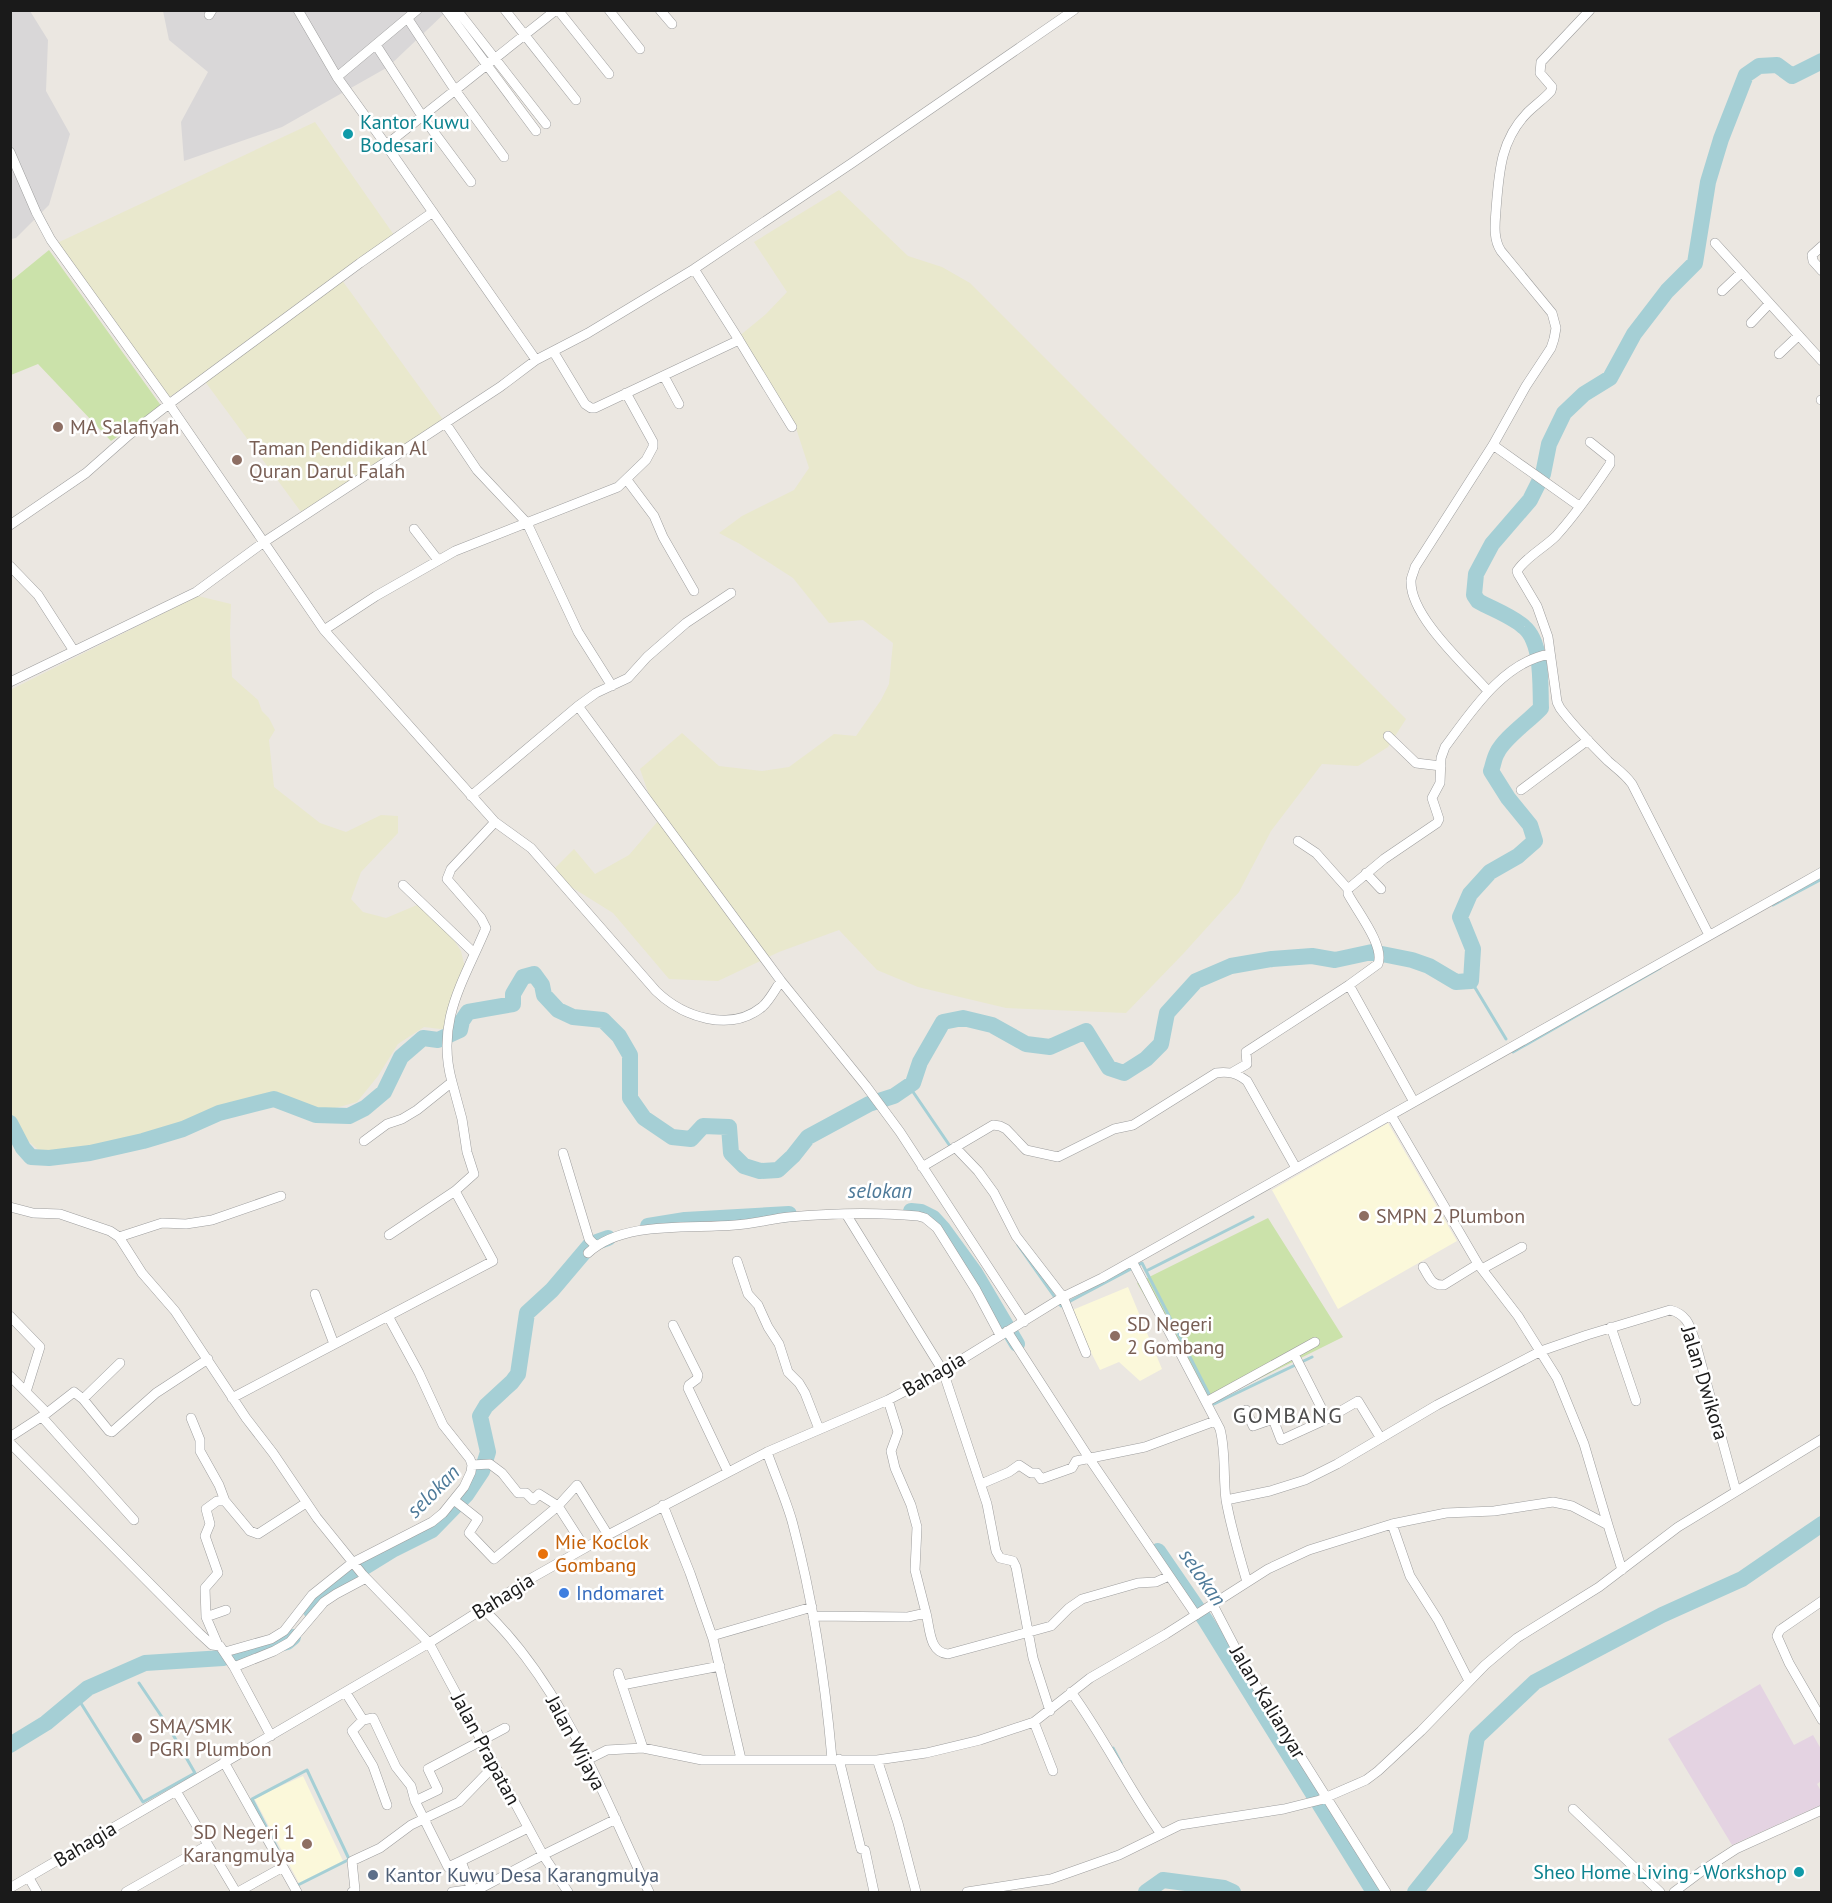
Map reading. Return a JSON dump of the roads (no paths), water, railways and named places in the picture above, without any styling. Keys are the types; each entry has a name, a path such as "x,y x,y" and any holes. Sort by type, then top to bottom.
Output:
{"street":[{"path":"298,10 337,77 536,360"},
{"path":"337,77 417,10"},
{"path":"446,10 536,132"},
{"path":"458,10 546,124"},
{"path":"505,10 576,100"},
{"path":"386,145 557,10 609,74"},
{"path":"609,10 640,49"},
{"path":"660,10 672,24"},
{"path":"10,682 196,592 264,542 446,424 536,360 588,333 694,269 843,170 1074,10"},
{"path":"1488,691 1423,618 1415,602 1411,580 1415,567 1493,445 1526,386 1551,348 1556,328 1552,313 1501,251 1497,242 1497,198 1502,154 1526,114 1551,91 1552,87 1540,73 1541,62 1590,10"},
{"path":"408,18 455,90 504,157"},
{"path":"376,45 422,116 471,182"},
{"path":"510,97 520,90"},
{"path":"10,152 51,240 169,404 324,630 347,659 495,822 531,848 656,991 675,1007 703,1018 735,1019 751,1014 762,1007 781,981"},
{"path":"10,525 86,473 169,404 433,212"},
{"path":"1715,243 1798,336 1820,356"},
{"path":"1821,246 1812,255 1813,261 1821,271"},
{"path":"694,269 792,427"},
{"path":"1722,291 1741,273"},
{"path":"1751,323 1769,304"},
{"path":"1779,354 1798,336"},
{"path":"553,351 587,407 595,408 739,340"},
{"path":"664,376 679,404"},
{"path":"324,630 376,596 455,551 611,492 627,480 646,460 653,447 653,442 626,393"},
{"path":"446,424 477,470 527,523 578,632 612,686"},
{"path":"1590,442 1611,461 1594,487 1556,535 1517,571 1543,621 1548,637 1557,702 1567,718 1623,772 1632,784 1708,935"},
{"path":"1493,445 1579,506"},
{"path":"627,480 654,516 663,537 694,591"},
{"path":"414,529 438,560"},
{"path":"10,566 38,595 74,651"},
{"path":"471,796 578,705 596,693 628,678 647,657 686,622 731,593"},
{"path":"1348,889 1366,873 1437,823 1439,819 1432,802 1433,794 1440,783 1441,758 1445,747 1488,691 1509,673 1534,658 1550,654"},
{"path":"578,705 781,981 900,1132 1024,1322"},
{"path":"1388,736 1409,758 1416,762 1441,766"},
{"path":"1521,790 1588,740"},
{"path":"389,1235 455,1191 475,1172 467,1152 462,1119 448,1067 446,1038 457,994 486,928 486,923 447,879 451,869 495,822"},
{"path":"922,1167 993,1125 1006,1130 1026,1150 1058,1157 1114,1130 1133,1125 1216,1072 1233,1072 1247,1064 1246,1052 1378,964 1379,954 1348,894 1348,889 1316,854 1298,841"},
{"name":"Bahagia","path":"10,1888 346,1693 482,1608 608,1535 767,1452 888,1400 943,1371 1063,1297 1132,1261 1821,872"},
{"path":"1366,873 1381,889"},
{"path":"403,885 474,953"},
{"path":"1349,985 1414,1102"},
{"path":"1233,1072 1246,1081 1296,1168"},
{"path":"364,1141 387,1124 402,1119 417,1110 452,1082"},
{"path":"1391,1115 1480,1266 1518,1316 1557,1378 1584,1444 1622,1570"},
{"path":"952,1149 978,1171 989,1186 1016,1236 1063,1297 1086,1353"},
{"path":"563,1153 592,1246 626,1235 659,1228 734,1226 789,1217 846,1214 903,1215 931,1221 976,1290 1008,1331 1169,1576 1199,1614"},
{"path":"232,1398 493,1261 455,1191"},
{"path":"10,1207 33,1213 60,1214 110,1231 119,1237 162,1223 183,1225 212,1220 281,1196"},
{"path":"846,1214 943,1371 987,1504 998,1555 1002,1560 1011,1560 1015,1564 1034,1658 1050,1711"},
{"name":"Jalan Prapatan","path":"119,1237 142,1273 175,1311 232,1398 273,1453 306,1503 364,1577 429,1643 543,1855 568,1893"},
{"path":"1423,1267 1432,1282 1438,1286 1522,1247"},
{"path":"1132,1261 1220,1429 1225,1452 1226,1500 1247,1582"},
{"path":"737,1262 748,1294 758,1305 779,1344 788,1372 805,1393 819,1429"},
{"path":"315,1294 334,1344"},
{"name":"Jalan Dwikora","path":"1226,1500 1270,1491 1305,1480 1337,1464 1437,1405 1541,1351 1670,1310 1679,1312 1686,1318 1695,1341 1736,1491"},
{"path":"10,1316 40,1347 26,1392"},
{"path":"224,1654 271,1639 284,1631 312,1595 354,1565 432,1522 457,1502 472,1464 443,1425 419,1373 388,1316"},
{"path":"673,1324 698,1377 688,1385 688,1388 728,1472"},
{"path":"1611,1327 1636,1401"},
{"path":"1207,1402 1295,1356 1315,1342"},
{"path":"1295,1356 1327,1419"},
{"path":"208,1359 156,1393 112,1432 83,1399 72,1392 11,1438 224,1654 274,1651 290,1642 324,1602 364,1577"},
{"path":"83,1399 120,1363"},
{"path":"10,1377 26,1392 134,1520"},
{"path":"888,1400 898,1432 891,1451 917,1527 915,1570 934,1648 944,1654 1029,1633 1051,1626 1082,1599 1169,1576"},
{"path":"1246,1410 1252,1426 1273,1419 1281,1440 1327,1419 1358,1401 1380,1437"},
{"path":"191,1418 200,1440 200,1451 225,1501 250,1531 258,1534 306,1503"},
{"path":"981,1484 1019,1465 1030,1473 1037,1473 1041,1479 1072,1468 1076,1461 1144,1447 1215,1421"},
{"path":"967,1893 1051,1879 1119,1855 1186,1823 1239,1818 1320,1800 1366,1780 1517,1638 1573,1605 1678,1527 1821,1439"},
{"path":"767,1452 791,1518 813,1612 837,1761 861,1849 865,1850 874,1893"},
{"path":"472,1464 490,1464 502,1473 518,1493 526,1493 533,1500 539,1494 558,1506 585,1548"},
{"path":"457,1502 478,1519 469,1533 494,1559 558,1506 577,1485 608,1535"},
{"path":"225,1501 217,1502 206,1511 210,1524 205,1536 218,1573 205,1588 206,1617 224,1654 271,1736"},
{"path":"587,1760 607,1750 643,1748 702,1760 877,1760 980,1740 1035,1722 1090,1678 1199,1614 1247,1582 1309,1550 1392,1524 1446,1513 1494,1511 1552,1502 1572,1506 1608,1525"},
{"path":"663,1505 712,1636 741,1759"},
{"path":"1392,1524 1410,1576 1438,1620 1469,1681"},
{"path":"1821,1601 1784,1627 1777,1636 1789,1663 1821,1719"},
{"name":"Jalan Kalianyar","path":"1213,1605 1245,1668 1320,1800 1386,1893"},
{"name":"Jalan Wijaya","path":"482,1608 526,1655 542,1678 587,1760 649,1893"},
{"path":"206,1617 226,1610"},
{"path":"712,1636 813,1612 908,1617 926,1613"},
{"path":"622,1685 720,1666"},
{"path":"618,1674 643,1748"},
{"path":"1071,1692 1095,1725 1140,1804 1161,1834"},
{"path":"346,1693 363,1720"},
{"path":"387,1805 373,1766 352,1731 363,1720 373,1718 396,1767 411,1786 415,1801 448,1867 528,1828"},
{"path":"1035,1722 1053,1771"},
{"path":"415,1801 438,1790 428,1769 505,1728"},
{"path":"224,1762 297,1893"},
{"path":"878,1762 898,1823 916,1893"},
{"path":"352,1893 355,1890 352,1861 380,1848 411,1825 459,1802 494,1766"},
{"path":"176,1791 237,1893 283,1867"},
{"path":"1573,1809 1660,1893"},
{"path":"1674,1893 1702,1870 1736,1849 1821,1810"},
{"path":"452,1893 494,1883 543,1855 616,1819"},
{"path":"126,1893 142,1888 208,1845"},
{"path":"461,1862 472,1890"},
{"path":"29,1878 37,1893"}],"waterway":[{"path":"10,1123 23,1148 31,1157 49,1158 90,1153 143,1141 183,1129 219,1113 274,1099 316,1115 349,1116 365,1108 384,1092 401,1057 423,1038 438,1040 460,1030 462,1021 468,1012 513,1004 513,994 523,977 534,974 542,985 544,995 558,1010 573,1017 603,1020 619,1036 630,1055 630,1098 644,1118 672,1137 691,1139 703,1126 729,1127 731,1153 744,1166 760,1171 778,1170 808,1137 869,1104 894,1096 913,1083 920,1062 943,1022 963,1018 992,1025 1026,1044 1050,1047 1086,1031 1109,1068 1124,1073 1146,1059 1161,1044 1167,1013 1196,981 1231,966 1272,959 1312,956 1335,960 1372,952 1429,966 1456,982 1471,981 1473,949 1460,917 1470,894 1490,872 1518,856 1535,841 1530,825 1508,798 1491,771 1500,747 1541,708 1539,665 1535,643 1519,623 1478,601 1474,595 1476,574 1492,544 1530,500 1543,474 1549,444 1564,413 1584,394 1610,378 1634,334 1667,291 1695,263 1708,182 1721,139 1746,75 1759,66 1777,65 1792,76 1822,61"},
{"path":"1773,905 1822,879"},
{"path":"1513,1052 1660,968"},
{"path":"1471,981 1506,1039"},
{"path":"909,1086 952,1149"},
{"name":"selokan","path":"911,1211 921,1212 933,1218 943,1229 975,1273 1017,1344"},
{"name":"selokan","path":"648,1226 685,1220 789,1214"},
{"path":"1146,1271 1253,1217"},
{"name":"selokan","path":"311,1611 329,1592 347,1578 394,1549 432,1530 466,1495 482,1471 488,1452 480,1416 486,1406 518,1374 527,1313 552,1290 591,1244 608,1238"},
{"path":"1018,1245 1061,1306 1142,1263 1214,1404 1312,1357"},
{"path":"1415,1892 1460,1836 1477,1737 1535,1682 1662,1615 1742,1579 1822,1524"},
{"name":"selokan","path":"1158,1551 1206,1621 1374,1892"},
{"path":"10,1745 46,1723 88,1688 145,1663 223,1658 287,1642 293,1637"},
{"path":"139,1683 168,1726 195,1773"},
{"path":"77,1697 143,1802 195,1773"},
{"path":"1113,1748 1121,1763"},
{"path":"252,1799 307,1770 349,1859"},
{"path":"252,1799 279,1852"},
{"path":"298,1885 350,1859"},
{"path":"1146,1892 1163,1880 1224,1888 1233,1892"}],"place":[{"name":"Kantor Kuwu Bodesari","path":"348,134"},
{"name":"MA Salafiyah","path":"58,427"},
{"name":"Taman Pendidikan Al Quran Darul Falah","path":"237,460"},
{"name":"SMPN 2 Plumbon","path":"1364,1216"},
{"name":"SD Negeri 2 Gombang","path":"1115,1336"},
{"name":"Mie Koclok Gombang","path":"543,1554"},
{"name":"Indomaret","path":"564,1593"},
{"name":"SMA/SMK PGRI Plumbon","path":"137,1738"},
{"name":"SD Negeri 1 Karangmulya","path":"307,1844"},
{"name":"Sheo Home Living - Workshop","path":"1799,1872"},
{"name":"Kantor Kuwu Desa Karangmulya","path":"373,1875"}],"district":[{"name":"GOMBANG","path":"1288,1415"}]}
